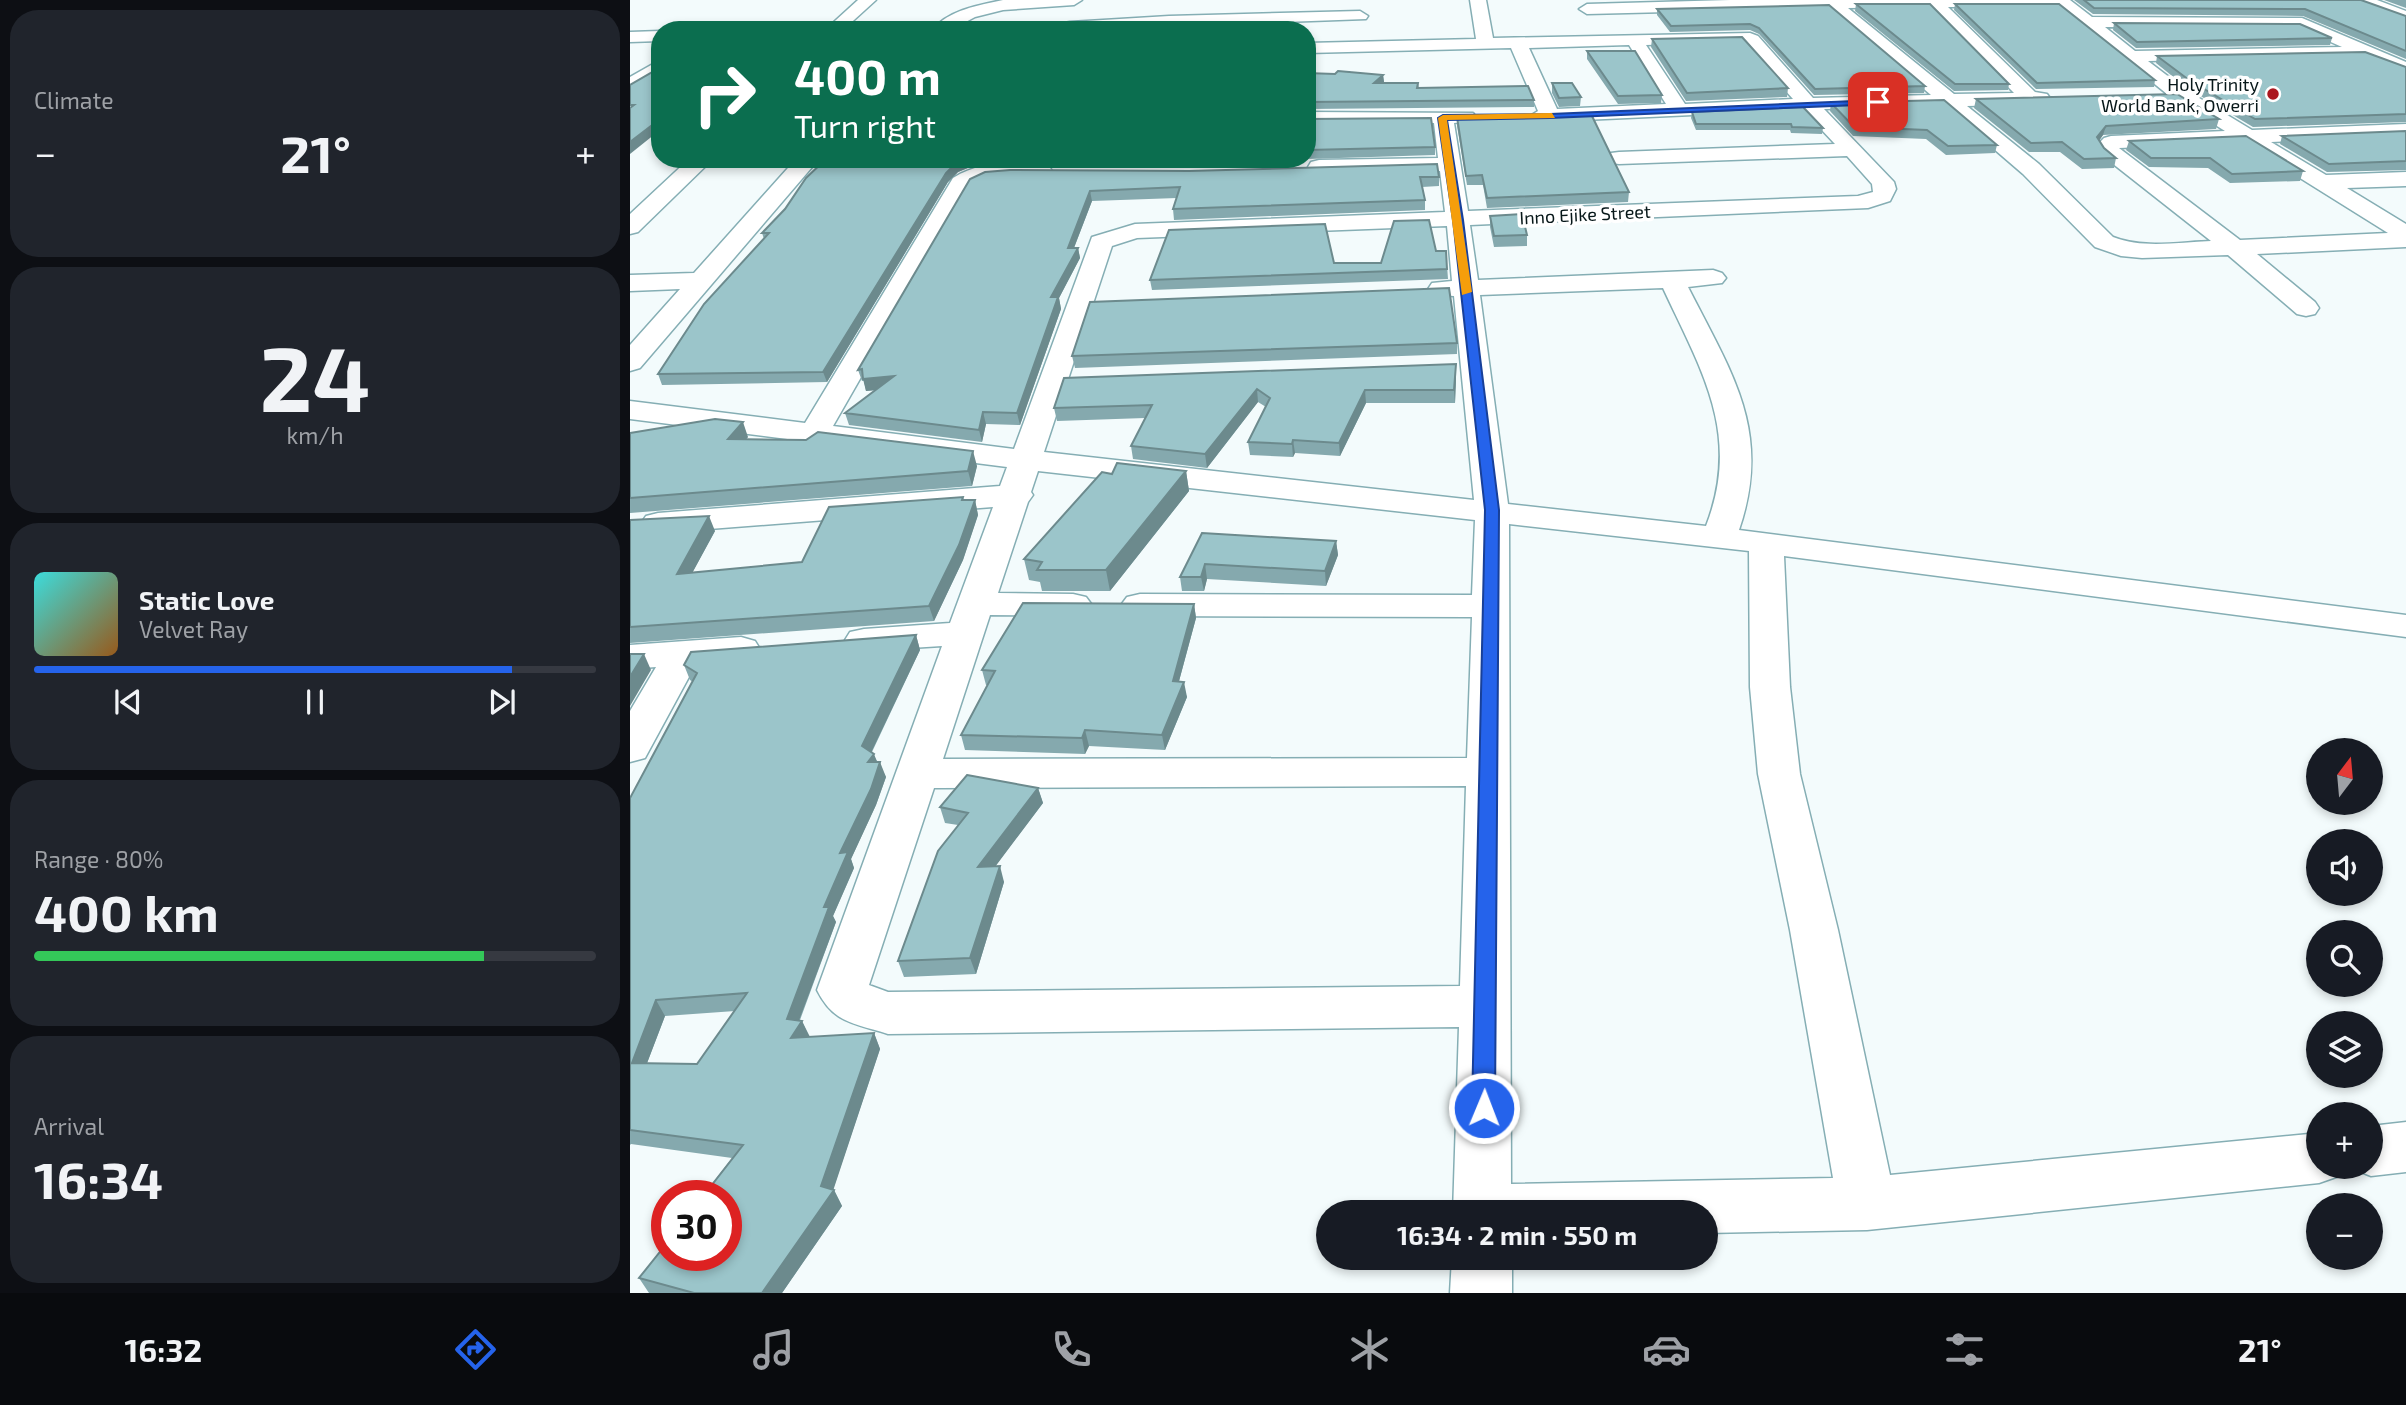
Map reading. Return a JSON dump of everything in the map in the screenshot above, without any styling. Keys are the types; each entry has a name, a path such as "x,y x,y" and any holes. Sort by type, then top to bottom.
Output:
{"street":[{"path":"844,21 868,0"},
{"path":"950,21 972,10 1074,0"},
{"path":"1478,0 1485,44"},
{"path":"2362,0 2406,17"},
{"path":"1603,41 1584,5 2062,1 2179,94 2406,234"},
{"path":"1935,3 2030,98"},
{"path":"1834,4 2031,169 2104,242 2121,249 2142,251 2406,240"},
{"path":"1169,21 1361,8 1365,47"},
{"path":"2088,22 2302,23 2406,69"},
{"path":"630,37 651,36"},
{"name":"Inno Ejike Street","path":"1316,48 1730,36 1752,40 1808,104 1883,182 1885,189 1882,196 1860,203 1135,231 1101,242 1078,303 1066,380 1022,477 842,990 855,1003 888,1013 1485,1006"},
{"path":"1634,40 1679,110"},
{"path":"1518,43 1550,116"},
{"path":"2130,56 2369,52"},
{"path":"630,86 651,71"},
{"path":"2152,94 2179,94"},
{"path":"1523,116 2057,97"},
{"path":"1597,114 1647,212"},
{"path":"1316,118 1483,117"},
{"path":"1443,118 1466,288 1461,366 1492,510 1482,1200"},
{"path":"2306,308 2234,247 2110,152 2106,145 2111,142 2247,135 2406,130"},
{"path":"1619,158 1852,150"},
{"path":"1316,168 1449,164"},
{"path":"630,227 692,168"},
{"path":"630,362 800,168"},
{"path":"814,433 961,183 975,168 986,172 1067,171"},
{"path":"2322,181 2406,179"},
{"path":"1410,290 1713,278"},
{"path":"1672,280 1733,416 1738,443 1736,483 1719,537"},
{"path":"630,283 701,281"},
{"path":"1078,303 1106,302"},
{"path":"630,410 814,433 1022,477 1492,510 2406,626"},
{"path":"637,524 1022,477"},
{"path":"1766,543 1770,687 1779,774 1814,930 1867,1204"},
{"path":"831,643 972,619 1491,606"},
{"path":"630,657 777,647"},
{"path":"630,748 683,653"},
{"path":"917,774 1489,772"},
{"path":"2383,1150 2406,1147"},
{"path":"1718,1213 1867,1204 2306,1159"},
{"path":"1481,1270 1481,1293"}],"building":[{"path":"2084,0 2361,0 2406,16 2406,51 2305,9 2094,8"},
{"path":"1856,4 1930,4 2009,84 1955,84"},
{"path":"1955,4 2059,4 2155,80 2037,83"},
{"path":"1829,5 1925,86 1815,89 1759,28 1750,24 1671,26 1657,9"},
{"path":"2114,23 2300,24 2332,38 2137,42"},
{"path":"1742,37 1788,88 1687,93 1652,39"},
{"path":"1587,51 1635,51 1662,95 1618,96"},
{"path":"2365,52 2406,67 2406,114 2255,119 2189,80 2157,56"},
{"path":"1338,71 1383,75 1374,83 1418,83 1417,88 1528,86 1534,100 1316,102 1316,73 1335,74"},
{"path":"651,73 651,126 630,142 630,108 634,105 630,105 630,85"},
{"path":"1552,83 1572,83 1581,97 1559,98"},
{"path":"2177,94 2219,119 2106,126 2097,137 2104,148 2116,158 2084,159 2062,142 2031,143 1976,99"},
{"path":"1944,100 1997,145 1948,146 1927,130 1854,127 1831,103"},
{"path":"1803,107 1823,128 1792,127 1791,124 1696,124 1692,112"},
{"path":"1591,114 1629,192 1487,198 1482,175 1466,176 1457,117"},
{"path":"1431,118 1435,147 1316,150 1316,119"},
{"path":"2406,131 2406,161 2329,164 2282,136"},
{"path":"2246,136 2303,171 2232,174 2210,158 2151,158 2129,141"},
{"path":"1437,164 1439,177 1420,177 1425,200 1173,209 1180,187 1090,191 1068,248 1078,248 1051,297 1058,297 1017,413 983,412 979,430 845,413 894,376 863,379 862,369 858,370 970,179 985,172 1010,170 1189,171"},
{"path":"817,168 951,168 823,372 658,374 704,304 769,233 762,233 785,209 806,178"},
{"path":"1522,214 1527,235 1494,236 1490,216"},
{"path":"1429,220 1436,251 1446,251 1447,269 1150,280 1169,230 1325,224 1334,263 1381,263 1394,221"},
{"path":"1449,288 1457,343 1072,356 1090,302"},
{"path":"1456,364 1454,390 1365,390 1339,443 1293,440 1292,444 1248,442 1270,398 1257,389 1205,454 1131,446 1152,405 1054,408 1064,378"},
{"path":"715,419 743,422 728,439 806,440 818,432 973,451 968,471 630,498 630,433"},
{"path":"1117,463 1186,471 1106,570 1037,570 1042,562 1024,559 1102,472 1112,474"},
{"path":"963,497 962,500 975,500 959,545 929,606 630,627 630,520 709,516 677,574 802,562 829,507"},
{"path":"1202,533 1336,541 1325,571 1205,564 1201,577 1180,577"},
{"path":"1023,603 1194,604 1173,681 1184,682 1162,735 1085,730 1082,738 961,735 995,671 982,670"},
{"path":"916,635 862,746 874,754 868,762 880,762 871,789 840,853 848,852 824,907 829,907 787,1019 802,1021 791,1038 874,1033 821,1186 834,1190 762,1293 694,1293 639,1278 651,1263 651,1271 742,1271 742,1180 716,1180 743,1145 630,1130 630,798 697,673 684,665 691,652","holes":["747,993 697,1064 632,1063 656,1000"]},
{"path":"630,654 644,654 630,677"},
{"path":"967,775 1038,788 978,867 1000,866 970,958 898,961 938,851 968,813 940,807"}],"slow traffic":[{"path":"1466,292 1443,118 1552,116"}],"place":[{"name":"Holy Trinity World Bank, Owerri","path":"2273,94"}],"route":[{"path":"1484,1108 1492,510 1458,220 1443,118 1878,102"}]}
